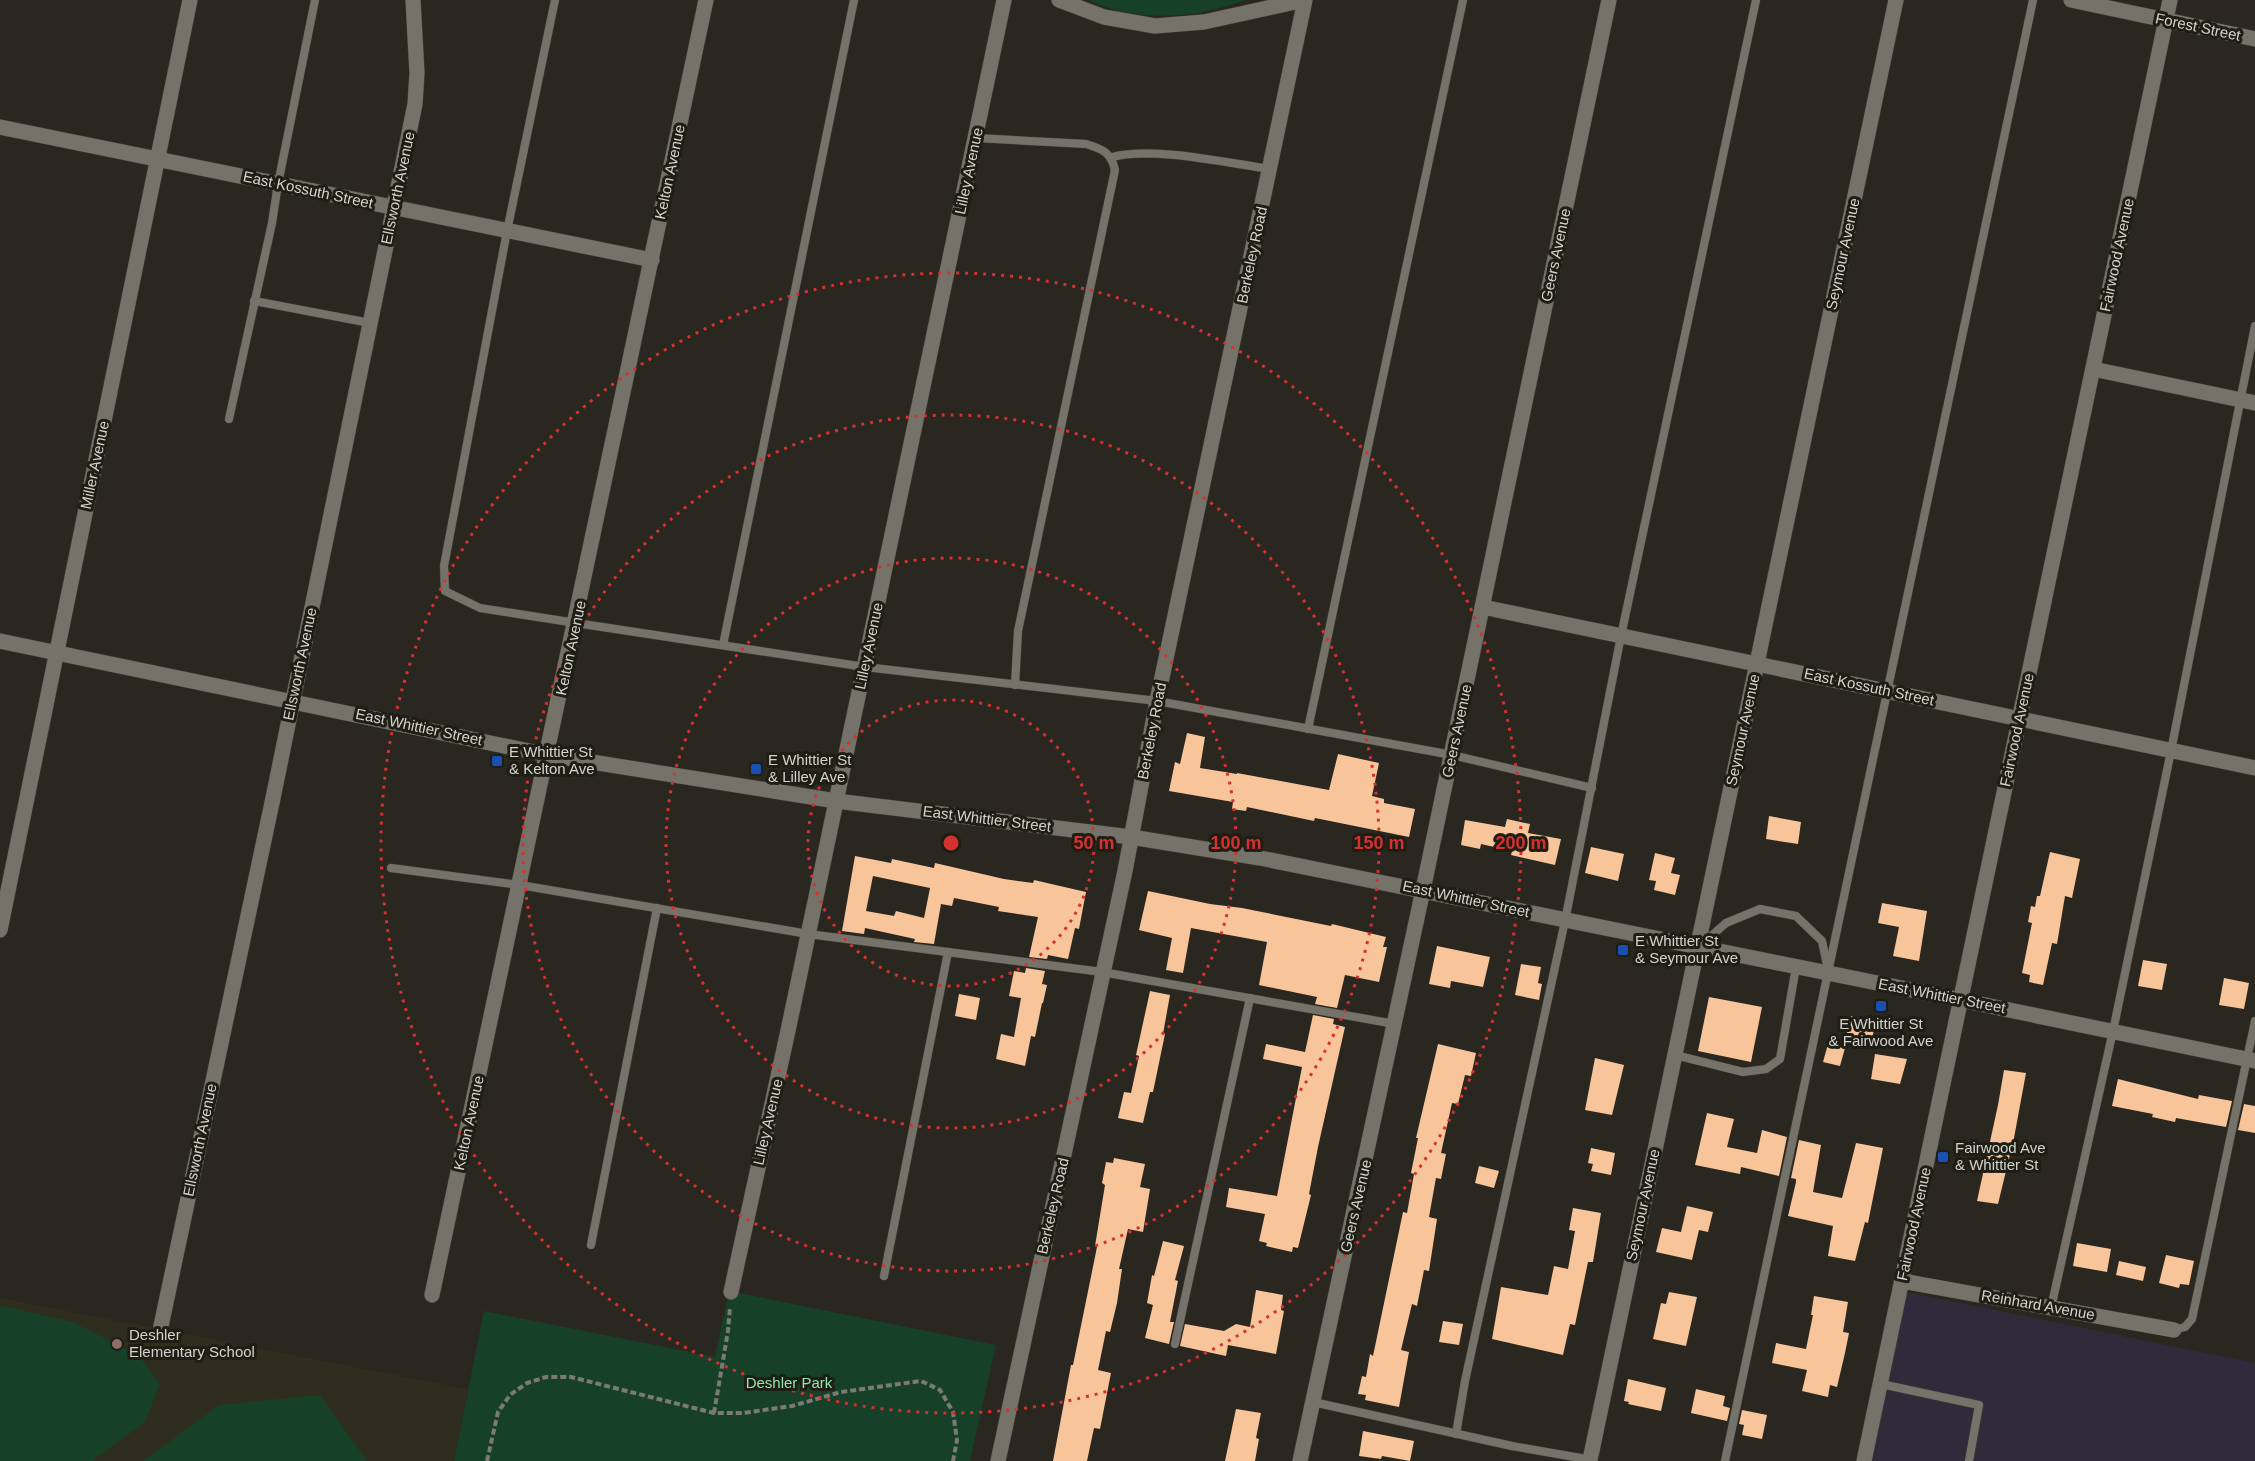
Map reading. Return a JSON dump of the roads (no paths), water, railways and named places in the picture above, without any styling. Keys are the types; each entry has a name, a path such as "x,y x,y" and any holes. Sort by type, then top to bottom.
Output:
{"street":[{"name":"Miller Avenue","path":"0,930 190,0"},
{"name":"Ellsworth Avenue","path":"161,1326 415,104 417,74 413,0"},
{"name":"Kelton Avenue","path":"432,1295 706,0"},
{"name":"Lilley Avenue","path":"730,1292 837,801 1004,0"},
{"path":"1059,0 1104,17 1155,26 1204,22 1305,0"},
{"name":"Berkeley Road","path":"998,1461 1068,1143 1157,701 1305,0"},
{"name":"Geers Avenue","path":"1300,1461 1424,890 1609,0"},
{"name":"Seymour Avenue","path":"1593,1460 1675,1055 1896,0"},
{"name":"Forest Street","path":"2071,0 2255,39"},
{"name":"Fairwood Avenue","path":"1864,1461 2170,0"},
{"name":"East Kossuth Street","path":"0,127 652,260"},
{"path":"2093,369 2255,403"},
{"name":"East Kossuth Street","path":"1483,607 2255,768"},
{"name":"East Whittier Street","path":"0,640 548,755 837,801 1131,837 1260,858 2251,1060"},
{"name":"Reinhard Avenue","path":"1902,1281 2174,1330"}],"lane":[{"path":"229,418 272,223 315,0"},
{"path":"555,0 507,231 444,566 445,591 480,608 576,623 865,667 1157,701 1452,755 1592,788"},
{"path":"723,645 854,0"},
{"path":"1308,729 1462,0"},
{"path":"1456,1434 1465,1381 1565,921 1621,636 1756,0"},
{"path":"1725,1461 2032,0"},
{"path":"975,138 1086,144 1103,149 1112,157 1115,170 1018,631 1016,685"},
{"path":"1112,157 1127,153 1156,154 1270,169"},
{"path":"254,301 370,323"},
{"path":"2051,1308 2113,1031 2255,326"},
{"path":"391,868 520,885 808,934 1102,972 1395,1024"},
{"path":"591,1245 657,908"},
{"path":"1698,948 1726,923 1760,909 1796,916 1822,941 1829,974"},
{"path":"884,1276 948,952"},
{"path":"1675,1055 1743,1072 1766,1069 1780,1059 1796,968"},
{"path":"1175,1344 1250,998"},
{"path":"2174,1330 2185,1327 2192,1318 2251,1060 2255,1022"},
{"path":"1881,1384 1979,1405 1969,1461"},
{"path":"1313,1402 1456,1434 1593,1460"}],"place":[{"name":"E Whittier St & Kelton Ave","path":"497,761"},
{"name":"E Whittier St & Lilley Ave","path":"756,769"},
{"name":"E Whittier St & Seymour Ave","path":"1623,950"},
{"name":"E Whittier St & Fairwood Ave","path":"1881,1006"},
{"name":"Fairwood Ave & Whittier St","path":"1943,1157"},
{"name":"Deshler Elementary School","path":"117,1344"}],"park label":[{"name":"Deshler Park","path":"789,1383"}]}
